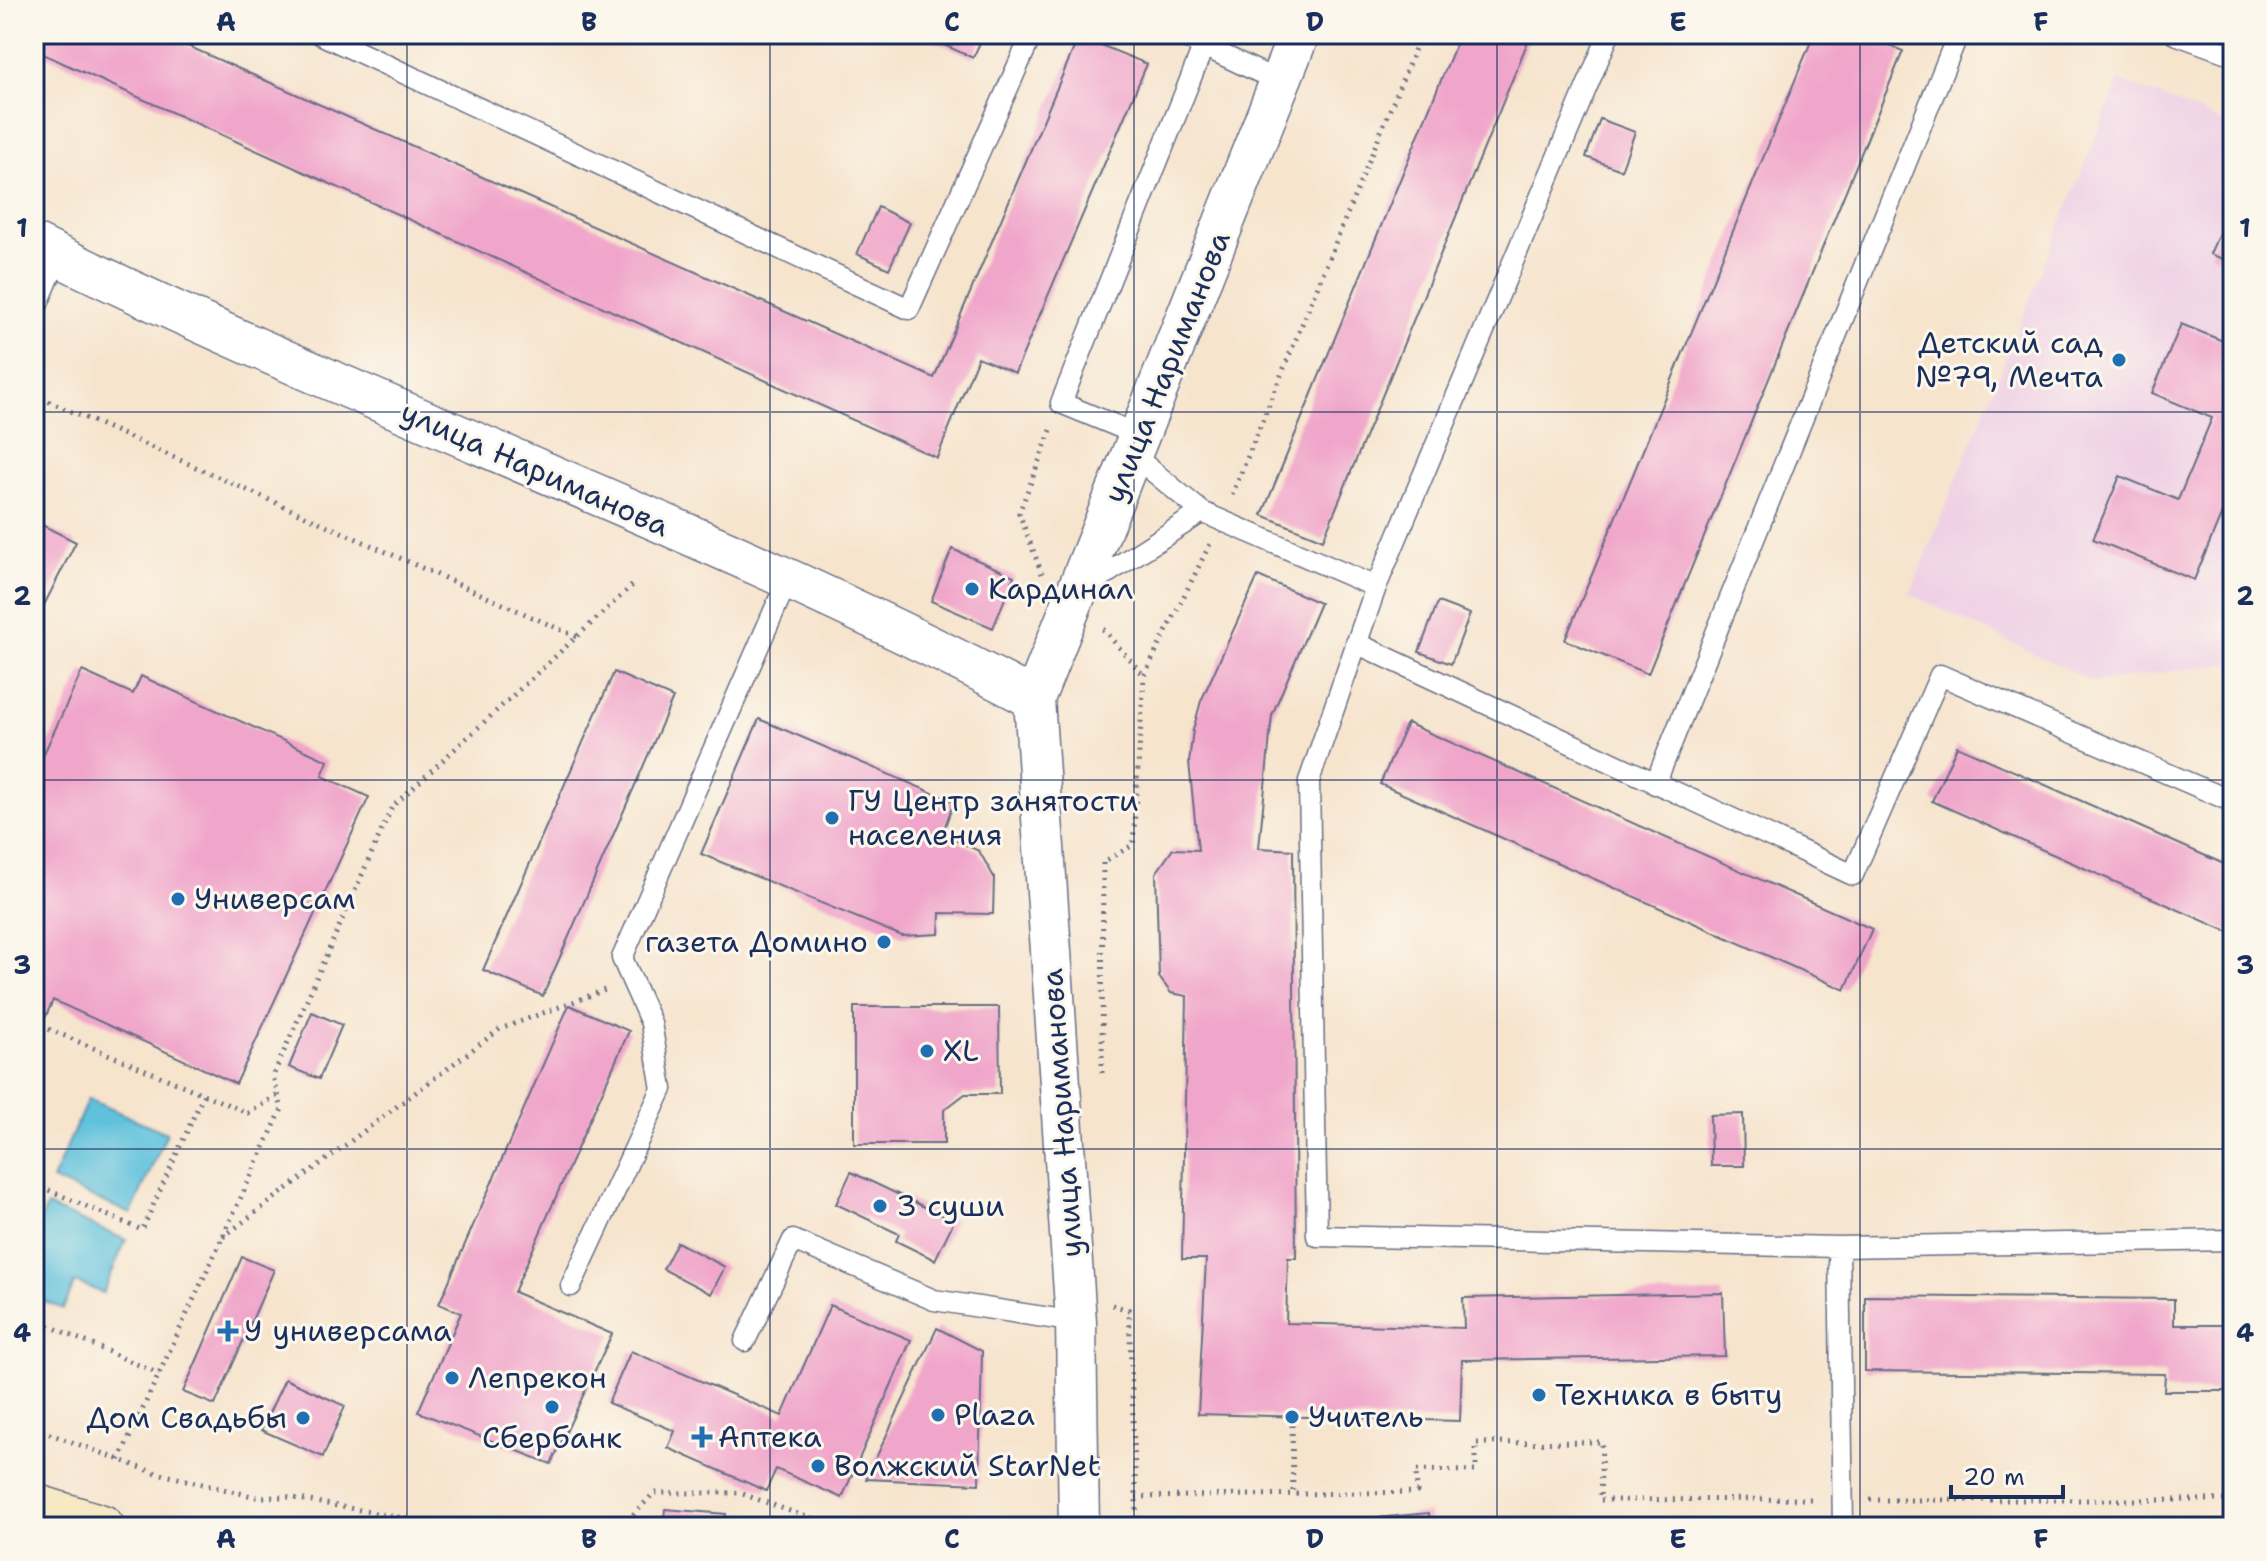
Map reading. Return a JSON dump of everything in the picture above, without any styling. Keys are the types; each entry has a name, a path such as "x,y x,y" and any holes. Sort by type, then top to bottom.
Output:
{"street":[{"name":"улица Нариманова","path":"1079,1527 1090,1313 1034,699 1299,34"},
{"name":"улица Нариманова","path":"46,250 322,376 788,579 928,643 1034,699"},
{"path":"34,1506 102,1527"}],"lane":[{"path":"320,34 909,309 1032,34"},
{"path":"1178,34 1280,82"},
{"path":"1609,34 1376,587 1309,781 1317,1236 1839,1247 2233,1240"},
{"path":"1655,784 1958,34"},
{"path":"2175,34 2233,55"},
{"path":"1204,45 1061,403 1137,446 1202,512 1376,587"},
{"path":"34,313 46,250"},
{"path":"1075,594 1202,512"},
{"path":"571,1286 662,1089 651,1023 622,958 788,579"},
{"path":"1356,643 1853,875 1940,675 2233,802"},
{"path":"745,1341 793,1240 934,1300 1090,1313"},
{"path":"1839,1247 1843,1527"}],"path":[{"path":"1102,1078 1103,862 1133,845 1144,676 1221,521 1421,34"},
{"path":"34,395 577,637"},
{"path":"119,1460 282,1109 273,1076 392,807 635,583"},
{"path":"221,1239 500,1029 632,980"},
{"path":"34,1023 248,1113 278,1095"},
{"path":"34,1184 142,1230 204,1094"},
{"path":"1090,1313 1129,1310 1137,1527"},
{"path":"34,1319 159,1374"},
{"path":"1292,1417 1293,1495"},
{"path":"34,1428 153,1472 256,1497 288,1497 453,1527"},
{"path":"1136,1497 1417,1492 1416,1470 1476,1471 1476,1443 1602,1442 1600,1500 2233,1500"},
{"path":"622,1527 654,1493 740,1493 834,1527"}],"shaded area":[{"name":"Детский сад №79, Мечта","path":"2119,80 2233,126 2233,663 2093,682 1910,594"}],"water":[{"path":"88,1099 167,1133 131,1214 52,1180"},
{"path":"47,1206 126,1240 103,1293 75,1282 63,1309 34,1297 34,1217 41,1220"}],"building":[{"path":"34,34 161,34 934,378 1079,36 1147,64 1015,373 978,357 937,458 34,50"},
{"path":"920,34 984,34 973,58"},
{"path":"1460,34 1531,34 1323,540 1262,515"},
{"path":"1814,34 1861,34 1903,51 1648,674 1565,640"},
{"path":"1600,119 1635,132 1621,170 1586,157"},
{"path":"2233,201 2233,263 2210,254"},
{"path":"878,207 910,223 889,269 857,254"},
{"path":"2181,324 2233,345 2233,517 2222,513 2194,580 2093,539 2120,476 2178,500 2212,418 2152,393"},
{"path":"34,521 76,542 36,621 34,620"},
{"name":"Кардинал","path":"952,549 1014,576 993,628 931,601"},
{"path":"1258,576 1320,603 1272,715 1259,848 1293,850 1296,1258 1288,1258 1286,1323 1464,1328 1463,1298 1723,1293 1725,1356 1462,1360 1460,1421 1198,1414 1206,1259 1182,1259 1187,996 1171,993 1159,977 1156,873 1173,849 1198,850 1189,762 1193,730 1201,701"},
{"path":"1438,602 1470,614 1451,664 1419,652"},
{"name":"Универсам","path":"82,671 133,694 141,676 328,761 322,776 369,797 236,1084 53,1000 46,1016 34,1011 34,775"},
{"path":"614,672 673,698 543,996 483,970"},
{"name":"ГУ Центр занятости населения","path":"759,719 954,802 942,834 979,851 994,877 993,914 940,913 939,934 902,936 701,854"},
{"path":"1407,723 1872,929 1845,990 1380,784"},
{"path":"1957,746 2233,868 2233,934 1932,801"},
{"path":"569,1005 629,1031 514,1292 612,1334 551,1464 418,1412 461,1313 439,1304"},
{"name":"XL","path":"854,1007 999,1007 1000,1094 965,1094 944,1110 944,1144 854,1144"},
{"path":"312,1012 342,1025 319,1079 289,1067"},
{"path":"1743,1114 1744,1166 1711,1166 1710,1115"},
{"path":"851,1172 954,1221 935,1260 896,1241 899,1234 836,1204"},
{"path":"677,1242 725,1267 711,1294 663,1269"},
{"name":"У универсама","path":"242,1257 274,1270 215,1405 183,1392"},
{"path":"1865,1296 2174,1299 2174,1325 2233,1325 2233,1391 2164,1391 2165,1374 1865,1371"},
{"path":"830,1305 911,1340 842,1498 776,1469 766,1491 668,1448 675,1431 608,1403 631,1351 782,1416"},
{"name":"Plaza","path":"937,1328 982,1351 979,1484 866,1479"},
{"name":"Дом Свадьбы","path":"285,1379 345,1406 323,1457 261,1430"},
{"path":"665,1509 726,1514 724,1527 663,1527"},
{"path":"1429,1513 1430,1527 1345,1527 1344,1521"}],"place":[{"name":"Детский сад №79, Мечта","path":"2119,360"},
{"name":"Кардинал","path":"972,589"},
{"name":"ГУ Центр занятости населения","path":"832,818"},
{"name":"Универсам","path":"178,899"},
{"name":"газета Домино","path":"884,942"},
{"name":"XL","path":"927,1051"},
{"name":"3 суши","path":"880,1206"},
{"name":"У универсама","path":"228,1331"},
{"name":"Лепрекон","path":"452,1378"},
{"name":"Техника в быту","path":"1539,1395"},
{"name":"Сбербанк","path":"552,1407"},
{"name":"Plaza","path":"938,1415"},
{"name":"Учитель","path":"1292,1417"},
{"name":"Дом Свадьбы","path":"303,1418"},
{"name":"Аптека","path":"702,1437"},
{"name":"Волжский StarNet","path":"818,1466"}]}
